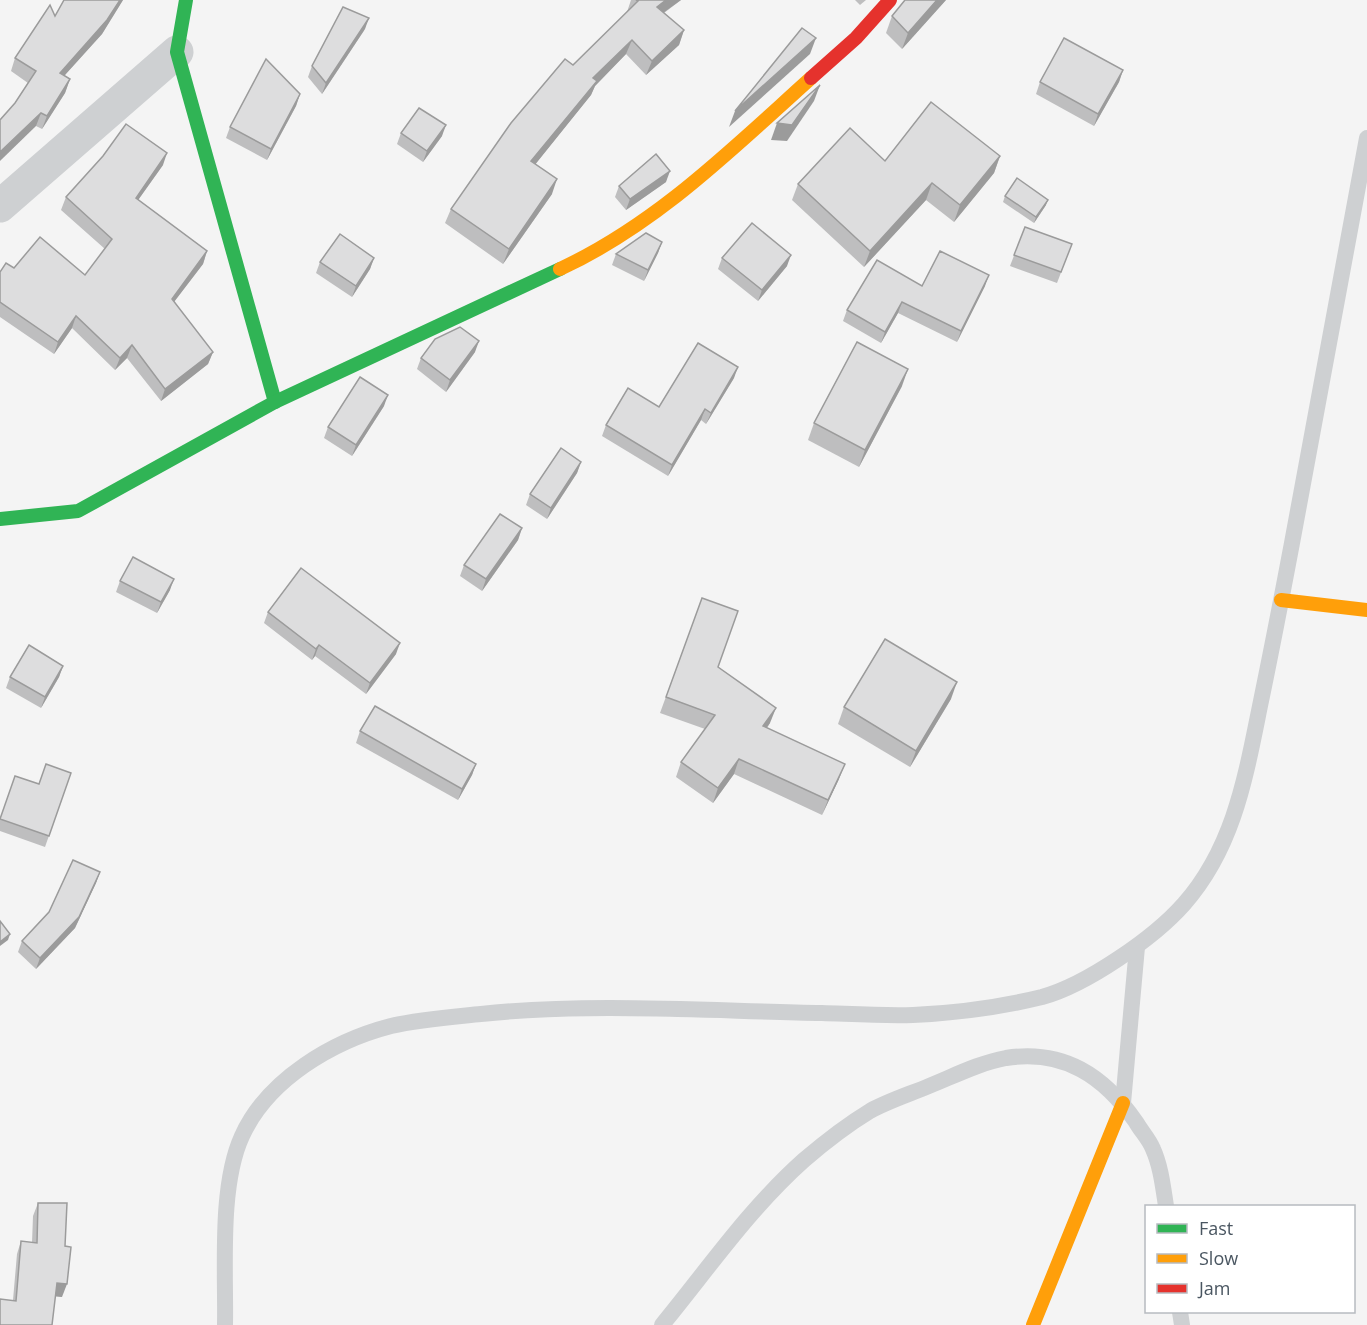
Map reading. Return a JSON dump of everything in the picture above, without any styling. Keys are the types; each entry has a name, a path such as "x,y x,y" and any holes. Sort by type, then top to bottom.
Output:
{"street":[{"path":"186,0 177,52 187,95 275,402"},
{"path":"0,519 78,511 275,402 601,250 685,192 856,38 890,0"},
{"path":"0,206 177,52"},
{"path":"1281,600 1367,610"},
{"path":"1033,1325 1123,1103"}],"lane":[{"path":"225,1325 231,1173 244,1132 269,1096 291,1077 314,1060 364,1034 416,1021 534,1008 911,1015 977,1008 1047,996 1109,965 1137,947 1186,903 1211,867 1233,823 1242,796 1367,138"},
{"path":"1123,1103 1137,947"},
{"path":"662,1325 745,1220 776,1186 814,1152 872,1110 984,1064 1026,1056 1048,1058 1089,1073 1123,1103 1153,1147 1166,1205"}],"building":[{"path":"64,0 120,0 107,20 60,73 70,79 47,116 41,113 0,152 0,120 15,103 36,71 15,58 50,5 55,16"},
{"path":"636,0 666,0 657,7 684,30 652,61 632,40 593,78 597,81 531,161 557,179 509,249 451,209 511,123 565,59 573,65 638,1"},
{"path":"905,0 937,0 908,33 892,16"},
{"path":"343,7 369,18 326,83 312,66"},
{"path":"802,28 816,38 735,111"},
{"path":"1064,38 1123,70 1098,114 1040,82"},
{"path":"266,59 300,94 271,149 230,127"},
{"path":"820,85 792,125 777,123"},
{"path":"931,102 1000,156 960,205 932,183 870,251 798,184 850,128 885,161"},
{"path":"419,108 446,125 427,151 401,133"},
{"path":"126,124 167,153 136,198 207,251 172,299 213,352 165,389 132,345 120,358 76,316 58,342 0,302 0,272 6,263 14,268 40,237 85,275 112,239 66,197 103,156"},
{"path":"656,154 670,171 630,199 619,186"},
{"path":"1017,178 1048,200 1036,217 1005,196"},
{"path":"752,223 791,255 762,290 722,258"},
{"path":"1025,227 1072,244 1061,272 1014,255"},
{"path":"646,233 662,242 648,270 616,254"},
{"path":"340,234 374,258 356,286 320,262"},
{"path":"940,251 989,275 961,331 902,302 885,332 847,310 877,260 922,286"},
{"path":"460,327 479,341 450,380 421,358 435,339"},
{"path":"857,342 908,369 865,450 814,423"},
{"path":"698,343 738,367 711,413 705,409 672,465 606,425 628,388 659,407"},
{"path":"360,377 388,395 356,445 328,427"},
{"path":"561,448 581,462 551,508 530,494"},
{"path":"500,514 522,528 486,579 464,565"},
{"path":"133,557 174,579 161,602 120,581"},
{"path":"301,568 400,643 370,683 319,645 316,649 268,612"},
{"path":"702,598 738,611 718,667 776,708 763,726 845,764 828,800 739,759 718,788 681,762 715,715 666,697"},
{"path":"885,639 957,682 916,751 844,707"},
{"path":"29,645 63,666 45,697 10,677"},
{"path":"375,706 476,764 462,789 360,731"},
{"path":"46,764 71,773 49,836 0,819 15,776 39,784"},
{"path":"73,860 100,872 79,917 40,958 22,941 49,912"},
{"path":"0,921 10,934 0,942"},
{"path":"38,1203 67,1203 65,1246 71,1247 67,1284 57,1283 52,1325 0,1325 0,1299 16,1301 21,1241 37,1243"}],"traffic: fast":[{"path":"186,0 177,52 275,402"},
{"path":"0,519 78,511 275,402 560,269"}],"traffic: slow":[{"path":"560,269 595,251 661,208 722,158 811,78"},
{"path":"1281,600 1367,610"},
{"path":"1033,1325 1123,1103"}],"traffic: jam":[{"path":"811,78 856,38 890,0"}]}
